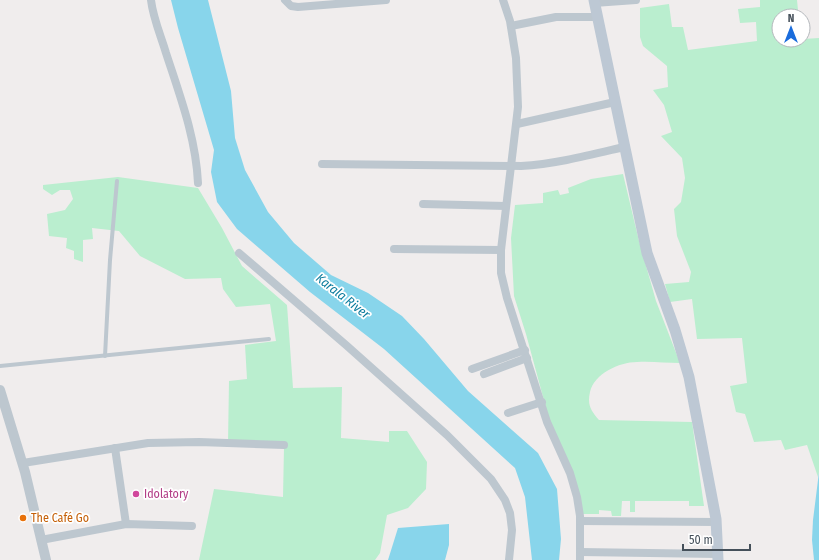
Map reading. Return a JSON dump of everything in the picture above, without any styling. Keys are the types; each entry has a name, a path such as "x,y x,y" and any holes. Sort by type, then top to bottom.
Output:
{"main road":[{"path":"594,1 647,253 675,330 689,377 699,424 716,522 718,557"}],"street":[{"path":"151,0 188,117 195,149 198,183"},
{"path":"285,0 291,6 298,7 386,0"},
{"path":"503,0 511,26 516,58 518,107 501,250 501,273 503,284 542,402 547,422 570,472 577,497 580,521 580,556 718,557"},
{"path":"594,1 636,0"},
{"path":"511,26 556,17 597,18"},
{"path":"517,124 615,102"},
{"path":"322,164 538,165 624,147"},
{"path":"423,204 506,206"},
{"path":"394,250 501,250"},
{"path":"239,253 346,345 446,435 491,479 505,500 510,513 512,530 509,560"},
{"path":"472,369 526,354"},
{"path":"484,374 526,354"},
{"path":"0,390 23,463 46,560"},
{"path":"508,413 542,402"},
{"path":"23,463 148,443 178,442 284,445"},
{"path":"115,448 126,524"},
{"path":"580,521 716,522"},
{"path":"41,540 126,524 192,526"}],"lane":[{"path":"105,356 109,275 117,181"},
{"path":"0,366 269,339"}],"green space":[{"path":"760,0 797,0 798,8 771,8 771,48 811,48 811,38 819,38 818,477 807,445 785,450 781,440 754,442 745,414 736,412 730,386 747,383 742,338 697,339 692,299 670,302 665,284 689,282 691,272 677,236 674,209 681,202 685,178 682,158 661,136 672,132 664,105 653,90 668,87 667,66 643,46 640,37 640,8 669,4 672,27 683,27 688,50 757,41 756,22 740,23 738,9 760,7"},
{"path":"623,174 639,241 656,301 680,363 637,362 623,364 608,370 596,380 592,386 589,404 599,420 692,422 704,506 689,506 689,501 635,501 635,512 630,512 630,501 622,501 621,516 612,516 611,511 599,510 599,514 583,514 549,419 514,296 511,238 515,205 543,203 543,193 558,190 560,195 569,193 568,188 591,179"},
{"path":"118,177 198,188 222,228 242,266 287,305 293,388 342,387 341,438 389,442 389,431 407,431 427,462 426,489 408,508 387,515 380,553 375,560 199,560 214,489 283,497 284,447 228,443 229,381 247,379 245,345 276,341 270,304 236,307 223,289 221,278 185,279 140,256 119,231 92,228 93,239 83,240 83,262 74,259 74,251 66,248 67,238 49,236 47,214 65,210 73,199 70,190 60,190 52,195 43,189 43,185"}],"water":[{"name":"Karala River","path":"171,0 208,0 231,91 235,138 245,170 268,212 294,243 331,275 368,293 402,316 424,339 468,391 538,453 557,489 561,539 559,560 532,560 525,497 515,468 384,349 310,292 237,229 217,202 211,172 214,150"},
{"path":"819,472 819,560 814,560 812,540 813,520"},
{"path":"449,524 449,545 445,560 388,560 398,528"}],"place":[{"name":"Idolatory","path":"136,494"},
{"name":"The Café Go","path":"23,518"}]}
